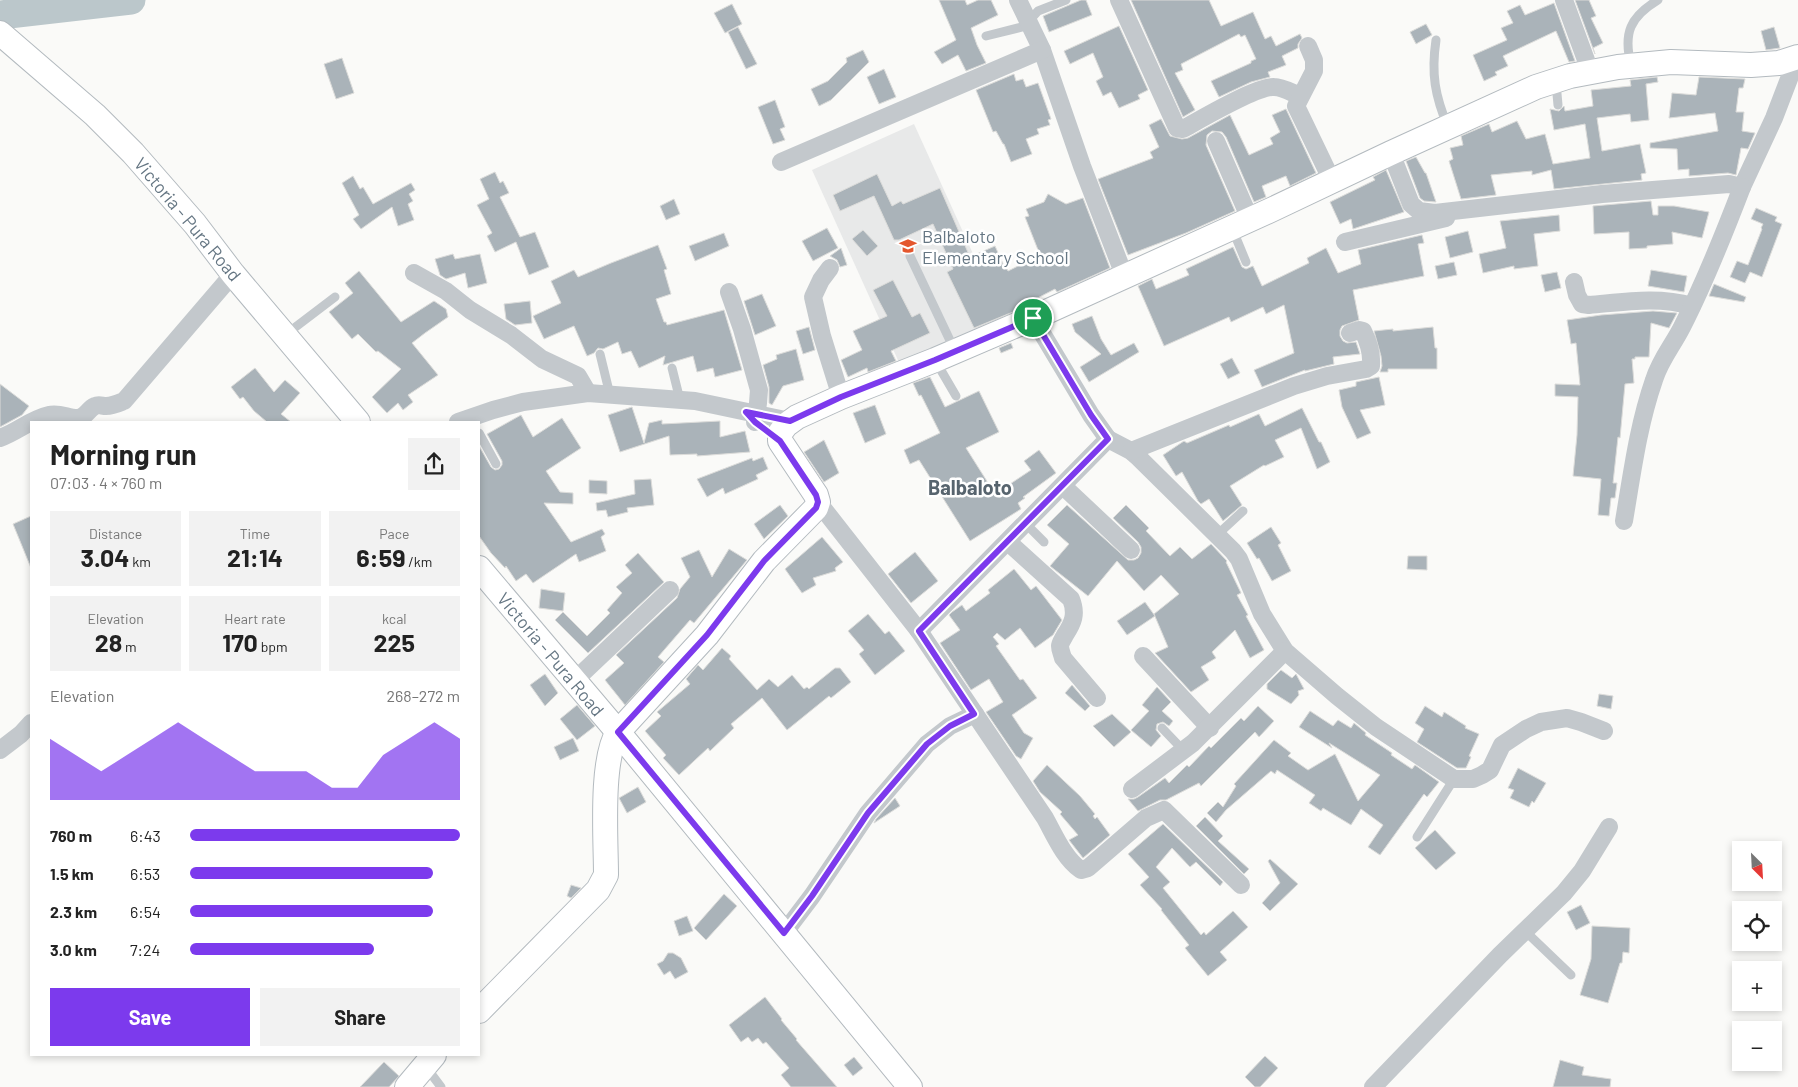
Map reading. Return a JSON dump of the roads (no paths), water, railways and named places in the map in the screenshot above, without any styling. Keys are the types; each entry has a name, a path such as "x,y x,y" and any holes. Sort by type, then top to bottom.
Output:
{"street":[{"path":"1018,0 1042,50 1082,166 1124,275"},
{"path":"1119,0 1177,128 1183,129 1253,93 1272,87 1300,96"},
{"path":"1564,0 1590,71"},
{"name":"Victoria - Pura Road","path":"4,36 95,115 133,153 195,224 284,336 357,421"},
{"path":"1308,46 1314,60 1314,71 1296,106 1332,181"},
{"path":"781,162 1042,50"},
{"path":"785,431 841,397 945,356 1033,318 1536,87 1590,71 1631,65 1671,62 1751,65 1779,63 1798,58"},
{"path":"1624,521 1641,424 1654,379 1663,357 1678,335 1692,306 1742,187 1774,118 1798,58"},
{"path":"1216,141 1241,224"},
{"path":"1391,153 1411,204 1419,211 1435,213 1602,194 1729,184 1742,187"},
{"path":"1345,242 1430,223 1483,208"},
{"path":"830,268 813,296 822,336 841,397"},
{"path":"414,273 446,291 542,360 578,376 588,393"},
{"path":"33,421 58,414 78,418 86,416 93,407 98,405 106,406 124,400 233,274"},
{"path":"1574,282 1577,295 1582,304 1659,300 1675,301 1692,306"},
{"path":"729,292 757,383 759,398 753,416"},
{"path":"1033,318 1091,415 1108,439 1131,451 1233,551 1239,559 1262,614 1285,651 1376,727 1454,778 1473,779 1490,770 1502,744 1541,722 1567,718 1604,731"},
{"path":"1131,451 1294,386 1327,376 1366,369 1371,366 1372,360 1365,336 1359,330 1350,333"},
{"path":"467,421 493,410 523,402 588,393 680,400 717,405 753,416 785,431 818,502 919,631 1045,818 1059,844 1074,865 1081,870 1088,868 1146,818 1164,810 1241,885"},
{"path":"0,438 30,423"},
{"path":"919,631 1108,439"},
{"path":"1063,486 1131,550"},
{"path":"480,1010 598,890 604,881 606,875 608,764 610,748 618,732 707,635 764,561 816,508 818,502"},
{"path":"1008,542 1071,599 1075,608 1075,617 1060,645 1061,652 1063,658 1097,698"},
{"name":"Victoria - Pura Road","path":"480,569 618,732 910,1087"},
{"path":"574,681 670,590"},
{"path":"1132,789 1210,728 1285,651"},
{"path":"1142,656 1210,728"},
{"path":"784,933 812,896 868,813 921,751 938,734 974,714"},
{"path":"0,750 30,724"},
{"path":"1373,1087 1575,881 1609,827"},
{"path":"407,1087 430,1060"}],"lane":[{"path":"986,36 1029,23 1038,11 1066,0"},
{"path":"1631,65 1627,48 1630,31 1635,19 1643,9 1658,0"},
{"path":"1436,40 1433,70 1435,90 1448,127"},
{"path":"1556,80 1558,105"},
{"path":"1241,224 1246,262"},
{"path":"910,256 945,356 956,396"},
{"path":"284,336 335,297"},
{"path":"600,354 610,395"},
{"path":"672,368 680,400"},
{"path":"480,436 496,464"},
{"path":"1217,535 1243,511"},
{"path":"1026,524 1044,542"},
{"path":"1162,728 1183,750"},
{"path":"1417,837 1454,778"},
{"path":"1525,931 1571,975"},
{"path":"430,1060 441,1087"}],"waterway":[{"path":"0,15 131,0"}],"place":[{"name":"Balbaloto Elementary School","path":"908,246"}],"district":[{"name":"Balbaloto","path":"970,487"}]}
